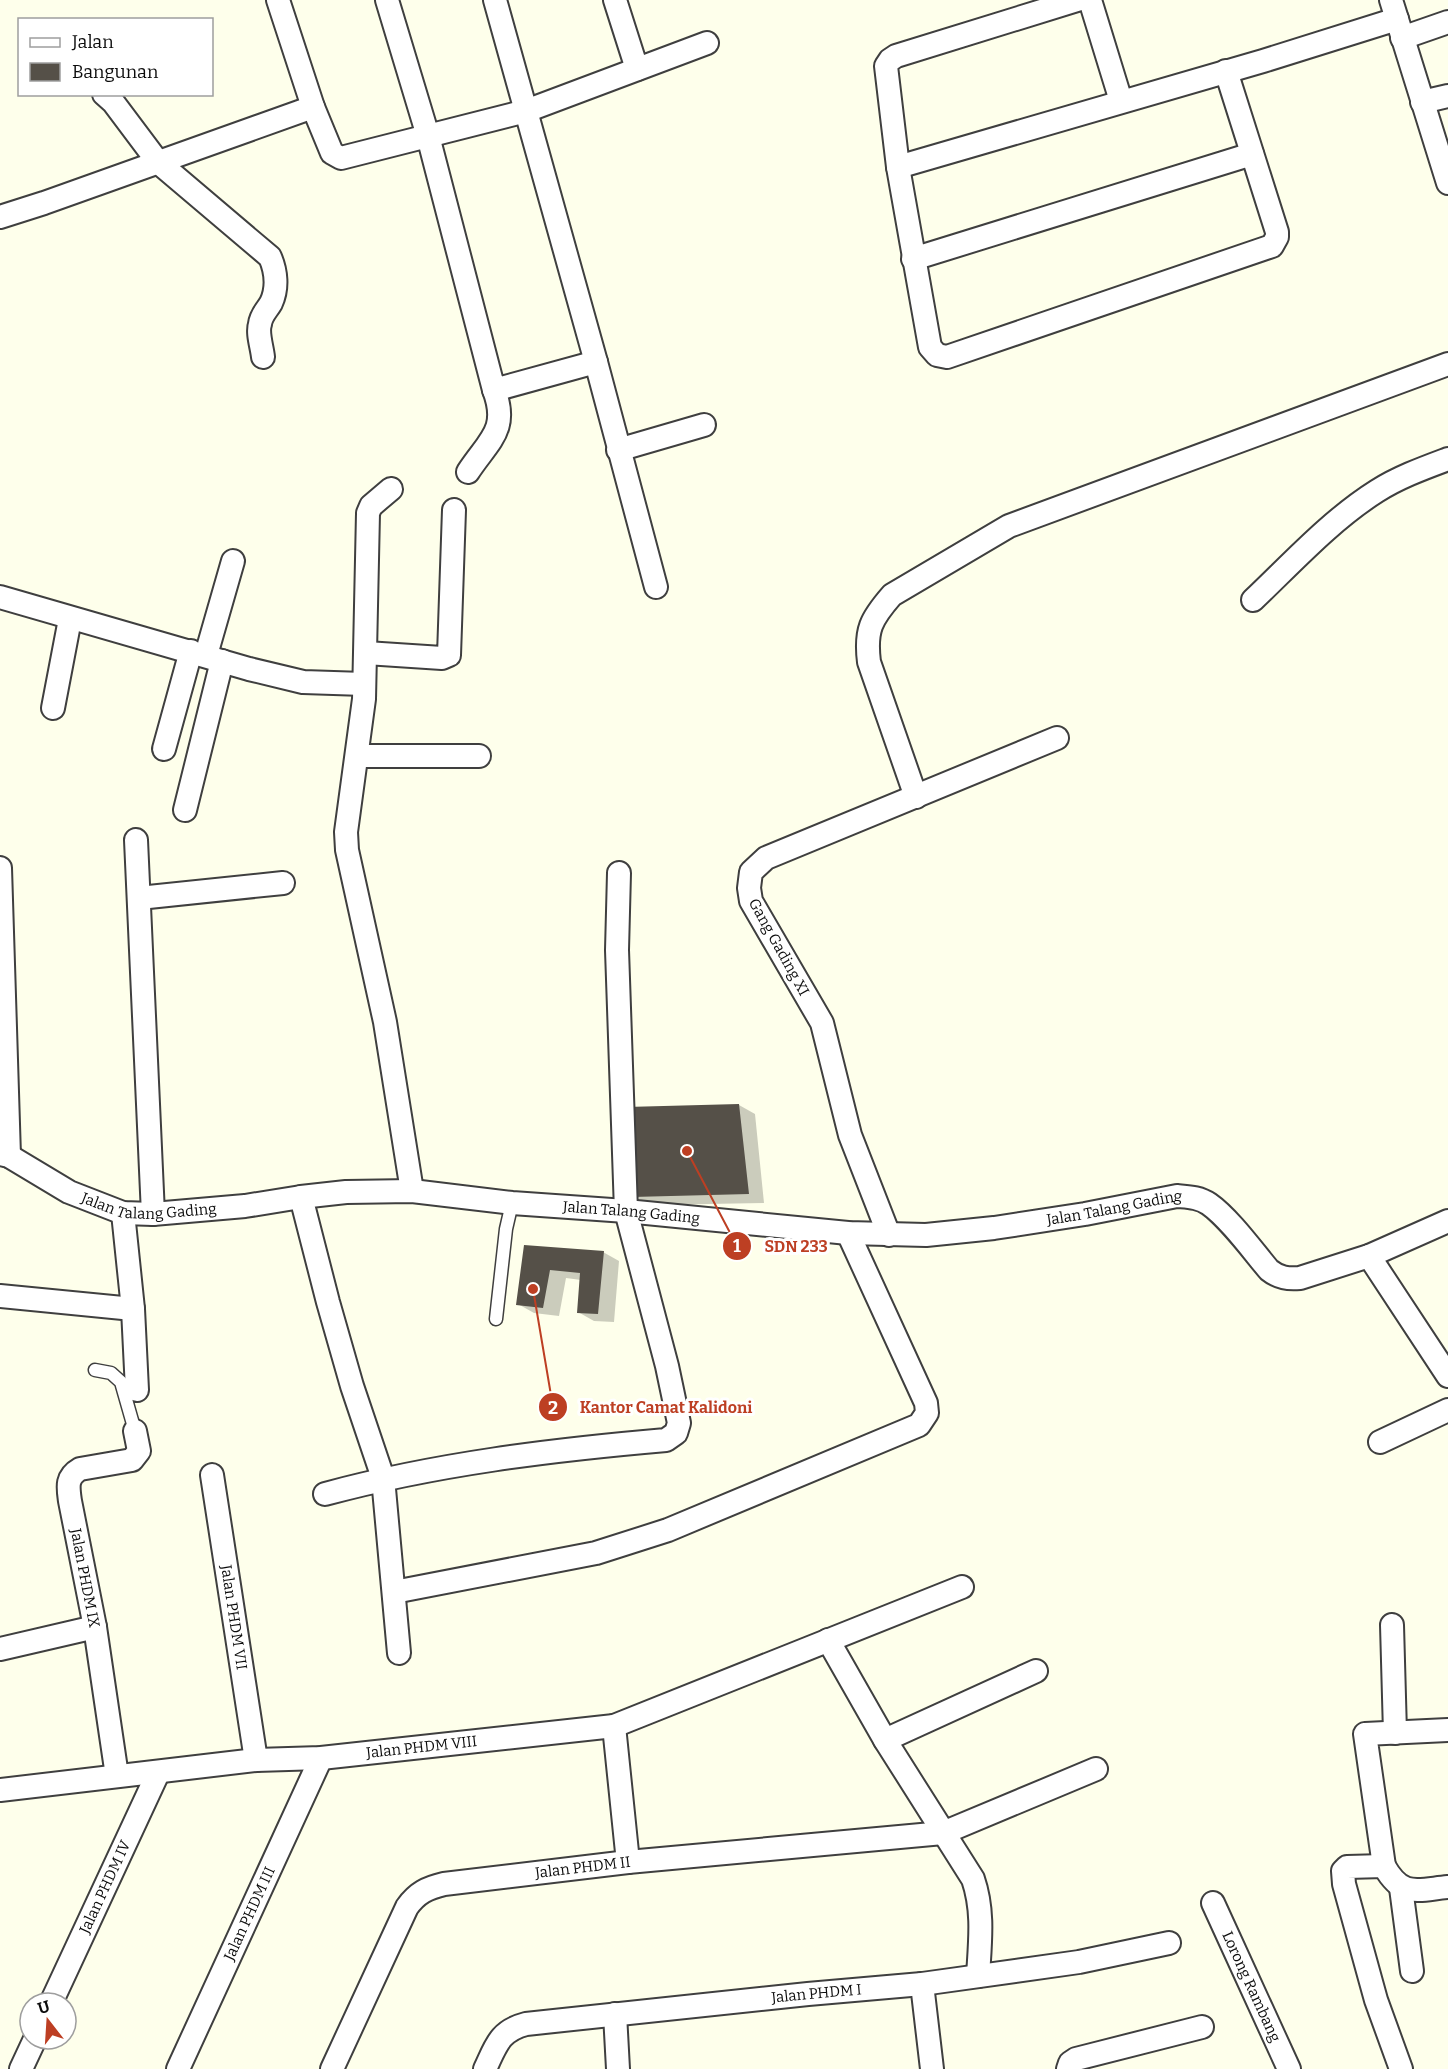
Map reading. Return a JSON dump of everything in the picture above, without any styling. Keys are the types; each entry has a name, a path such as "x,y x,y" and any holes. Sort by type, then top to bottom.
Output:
{"street":[{"path":"278,0 313,107 332,153 341,158 526,111 707,43"},
{"path":"387,0 429,136 499,404 500,424 494,437 468,472"},
{"path":"495,0 656,587"},
{"path":"615,0 637,69"},
{"path":"1077,0 890,60 885,70 913,259 930,347 937,355 946,357 1272,246 1277,232 1226,71"},
{"path":"1090,0 1120,101"},
{"path":"898,166 1397,19 1448,22"},
{"path":"1397,19 1448,183"},
{"path":"106,96 158,162 270,257 275,268 275,285 271,304 262,316 259,326 263,357"},
{"path":"1422,102 1448,96"},
{"path":"0,217 313,107"},
{"path":"913,259 1252,154"},
{"path":"494,390 596,362"},
{"path":"916,797 869,662 867,643 869,626 892,595 1010,526 1448,364"},
{"path":"618,450 704,425"},
{"path":"1253,600 1346,514 1377,491 1411,473 1448,459"},
{"path":"391,489 371,506 368,513 364,684 346,832 346,850 385,1022 412,1191"},
{"path":"366,653 442,658 449,655 454,510"},
{"path":"164,749 206,656 233,561"},
{"path":"0,597 70,619 303,682 364,684"},
{"path":"53,708 70,619"},
{"path":"186,810 206,656"},
{"name":"Gang Gading XI","path":"889,1235 850,1135 822,1023 751,901 749,879 751,872 766,858 1057,738"},
{"path":"357,756 479,756"},
{"path":"136,840 153,1214"},
{"path":"0,868 5,1155"},
{"path":"324,1494 383,1478 509,1456 666,1440 674,1436 679,1423 667,1366 626,1210 617,950 619,873"},
{"path":"139,898 283,883"},
{"name":"Jalan Talang Gading","path":"5,1155 69,1192 123,1213 153,1214 245,1206 346,1192 412,1191 512,1203 626,1210 848,1233 926,1235 994,1228 1085,1214 1177,1196 1190,1197 1209,1204 1278,1277 1300,1278 1369,1256 1448,1221"},
{"path":"301,1197 327,1302 383,1478 399,1653"},
{"path":"123,1213 133,1310 137,1390"},
{"path":"394,1592 596,1553 668,1530 919,1425 927,1413 926,1403 848,1233"},
{"path":"1369,1256 1448,1376"},
{"path":"0,1296 133,1310"},
{"path":"1380,1442 1448,1410"},
{"name":"Jalan PHDM IX","path":"117,1776 68,1481 80,1469 132,1460 139,1451 135,1431"},
{"name":"Jalan PHDM VII","path":"212,1475 256,1760"},
{"name":"Jalan PHDM VIII","path":"0,1790 256,1760 321,1758 614,1726 962,1587"},
{"path":"1392,1625 1395,1733"},
{"path":"0,1649 94,1627"},
{"path":"828,1640 885,1740 973,1879 982,1919 978,1976"},
{"path":"885,1740 1036,1671"},
{"path":"614,1726 628,1862"},
{"path":"1448,1730 1365,1734 1384,1866 1392,1881 1401,1888 1419,1891 1448,1887"},
{"name":"Jalan PHDM III","path":"178,2069 321,1758"},
{"name":"Jalan PHDM II","path":"332,2069 407,1907 429,1887 628,1862 944,1833 1096,1769"},
{"name":"Jalan PHDM IV","path":"57,1991 158,1773"},
{"path":"1384,1866 1347,1867 1342,1872 1376,2000 1401,2069"},
{"path":"1401,1888 1412,1971"},
{"name":"Lorong Rambang","path":"1213,1903 1289,2069"},
{"name":"Jalan PHDM I","path":"485,2069 498,2041 509,2029 526,2024 922,1984 1079,1962 1169,1943"},
{"path":"922,1984 932,2069"},
{"path":"615,2014 618,2069"},
{"path":"1068,2069 1076,2059 1202,2027"},
{"path":"21,2069 29,2051"}],"lane":[{"path":"496,1319 506,1229 512,1203"},
{"path":"95,1370 111,1374 121,1382 135,1431"}],"building":[{"path":"739,1104 749,1194 632,1197 626,1107"},
{"path":"524,1245 604,1251 598,1314 577,1313 580,1273 550,1270 543,1308 516,1305"}],"place":[{"name":"SDN 233","path":"687,1151"},
{"name":"Kantor Camat Kalidoni","path":"533,1289"}]}
